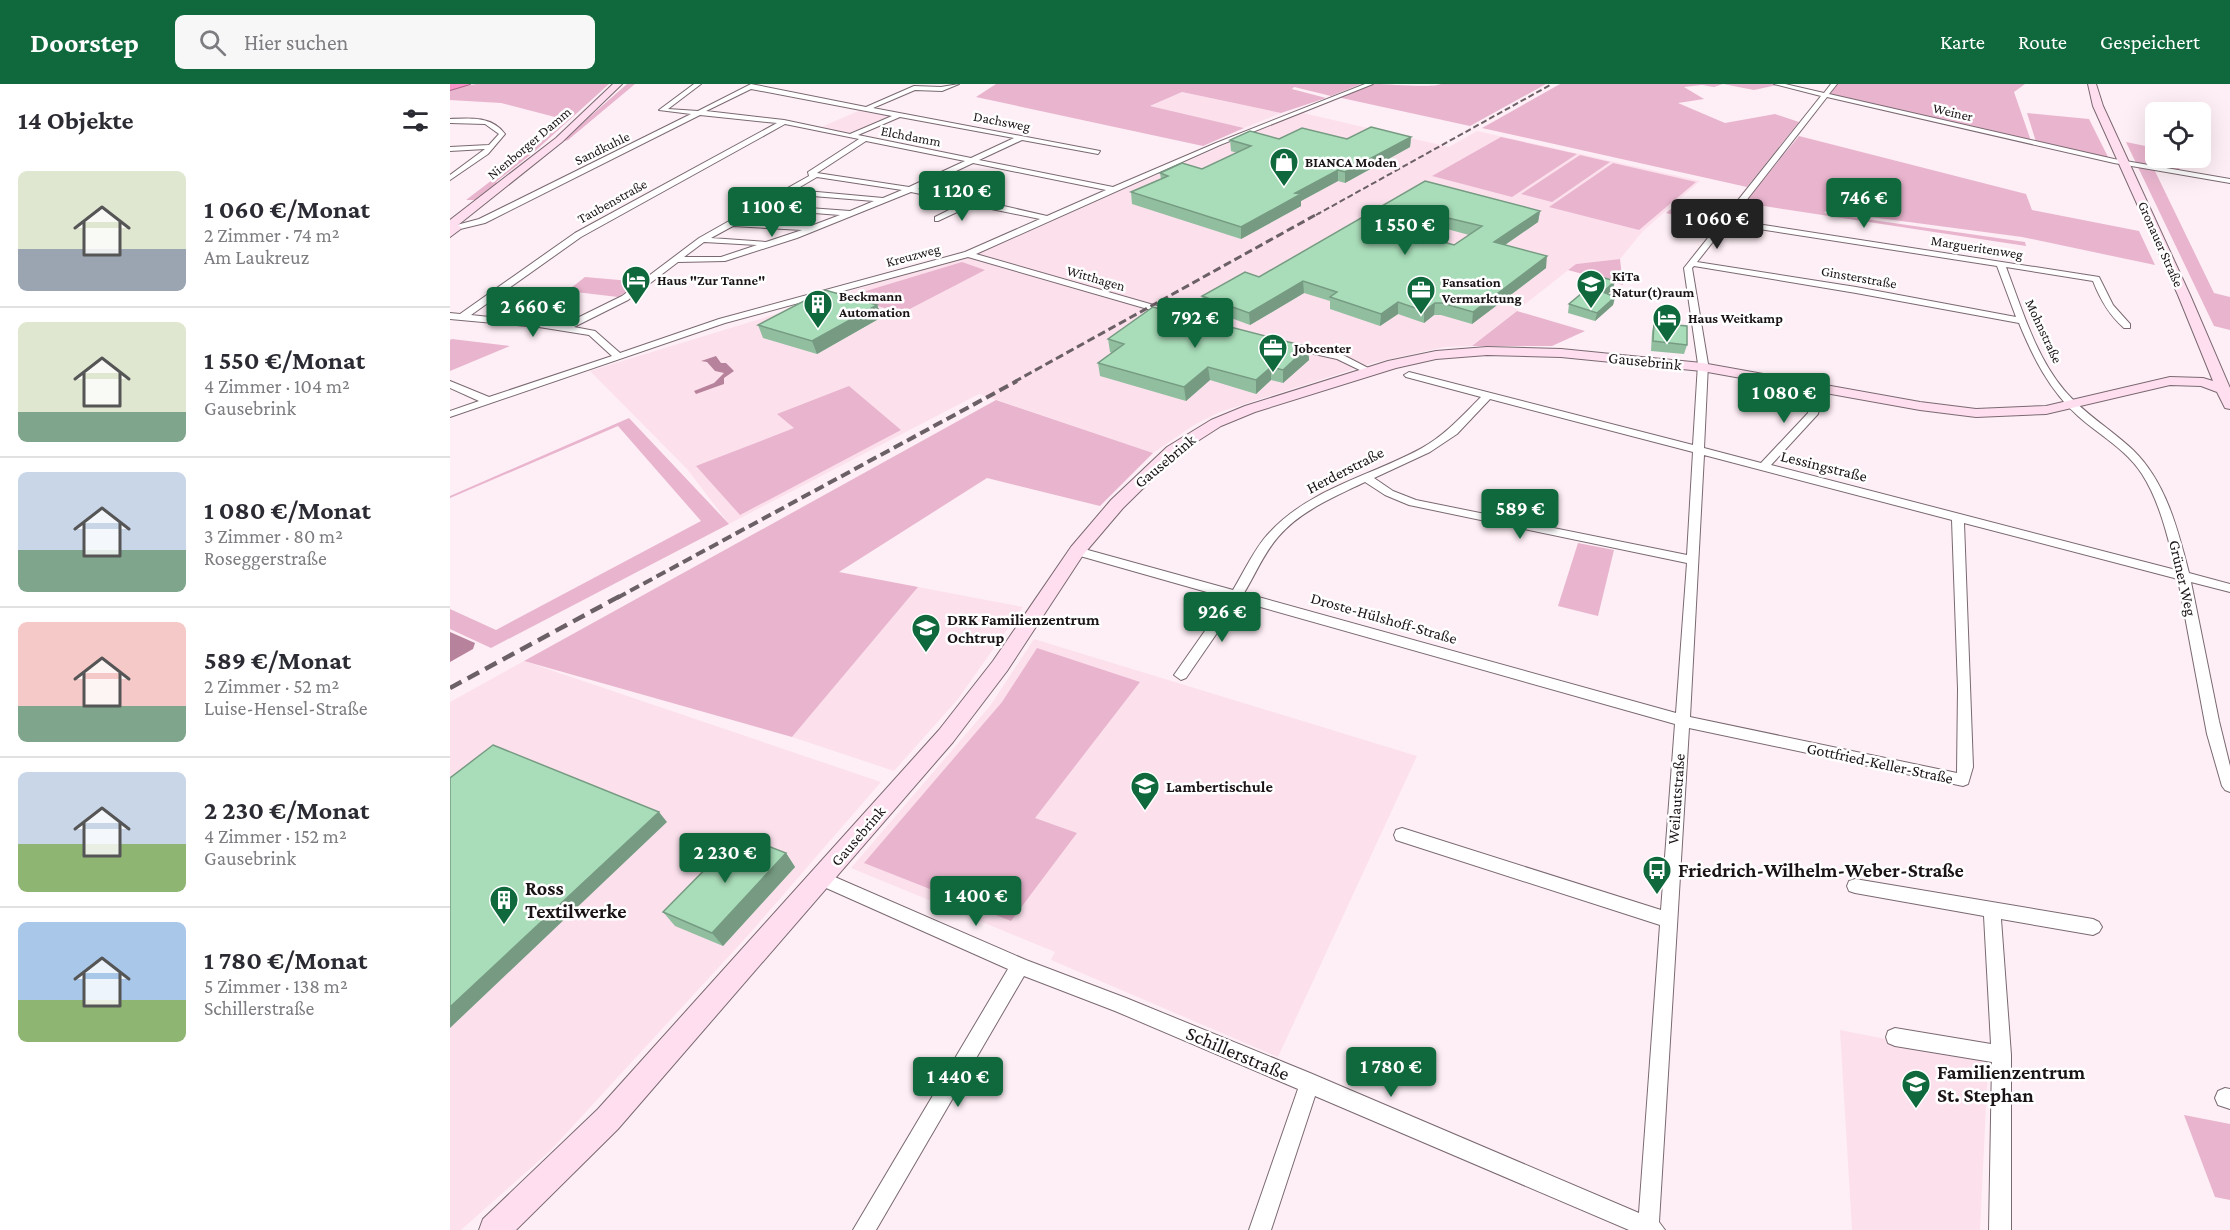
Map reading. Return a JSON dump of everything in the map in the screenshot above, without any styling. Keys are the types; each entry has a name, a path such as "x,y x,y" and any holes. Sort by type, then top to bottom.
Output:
{"highway":[{"path":"450,87 464,84"}],"main road":[{"name":"Nienborger Damm","path":"451,227 558,140 618,84"},
{"name":"Gronauer Straße","path":"2092,84 2098,106 2207,352 2227,389 2230,405"},
{"name":"Gausebrink","path":"494,1230 608,1119 821,879 973,704 1077,551 1135,484 1166,456 1196,434 1250,409 1362,373 1436,355 1504,350 1590,355 1702,367 1920,406 1976,413 2032,412 2178,380 2212,384 2227,389"},
{"path":"2178,380 2192,372 2207,352"},
{"name":"Gausebrink","path":"2157,385 2227,389"}],"street":[{"name":"Elchdamm","path":"698,84 662,110 701,112 784,122 1115,189"},
{"path":"868,108 914,88 942,89 956,84"},
{"name":"Kreuzweg","path":"450,414 722,321 968,254 1239,135 1370,84"},
{"name":"Weiner","path":"1777,84 2124,163 2230,181"},
{"path":"1690,263 1834,84"},
{"name":"Sandkuhle","path":"451,227 482,221 753,86"},
{"name":"Dachsweg","path":"753,86 1098,152"},
{"path":"850,136 901,114"},
{"path":"450,120 490,124 500,129 502,134 492,147 450,178"},
{"name":"Taubenstraße","path":"462,317 578,235 784,122"},
{"path":"673,260 722,260 773,243 911,189 1023,137"},
{"path":"864,139 811,174 911,189 1048,219"},
{"path":"450,149 492,147"},
{"path":"565,328 624,298 702,240 816,175"},
{"path":"784,192 884,200"},
{"path":"938,219 974,201"},
{"path":"757,207 852,213"},
{"name":"Margueritenweg","path":"1725,221 2096,279 2106,304 2114,315 2127,326"},
{"path":"730,223 814,228"},
{"path":"702,240 773,243"},
{"name":"Witthagen","path":"968,254 1183,316"},
{"name":"Ginsterstraße","path":"1690,263 2024,321"},
{"name":"Weilautstraße","path":"1650,1229 1668,920 1693,560 1702,367 1688,268 1690,263"},
{"name":"Mohnstraße","path":"2000,264 2047,371 2072,405"},
{"path":"450,316 592,333 619,357"},
{"path":"1282,344 1350,361 1362,373"},
{"path":"1322,354 1362,373"},
{"name":"Lessingstraße","path":"1409,375 2230,588"},
{"path":"450,384 486,400"},
{"path":"1763,467 1813,414 1818,388"},
{"name":"Herderstraße","path":"1181,675 1237,594 1273,535 1296,515 1322,498 1435,444 1453,432 1486,396"},
{"name":"Grüner Weg","path":"2072,405 2127,450 2154,484 2185,576 2218,758 2230,786"},
{"path":"1364,477 1389,493 1413,503 1693,560"},
{"name":"Gottfried-Keller-Straße","path":"1682,719 1706,727 1963,780 1966,767 1966,724 1959,518"},
{"name":"Droste-Hülshoff-Straße","path":"1077,551 1682,719"},
{"path":"1402,835 1668,920"},
{"name":"Schillerstraße","path":"821,879 1020,966 1120,1004 1310,1083 1650,1229"},
{"path":"1855,886 2093,927"},
{"path":"1992,910 2000,984 2002,1056 2000,1230"},
{"path":"864,1230 1020,966"},
{"path":"1895,1036 2002,1056"},
{"path":"1260,1230 1310,1083"}],"shaded area":[{"path":"476,84 609,84 534,152 496,182 499,185 482,200 466,200 522,157 557,121 555,117 501,103 450,100 450,89"},
{"path":"627,84 635,84 568,140 561,142"},
{"path":"996,84 1361,84 1331,96 1294,87 1292,89 1326,98 1281,113 1182,92 1150,106 1244,128 1203,146 976,97"},
{"path":"1375,84 1420,86 1546,84 1470,126 1337,97"},
{"path":"1560,84 1723,84 1714,87 1702,85 1684,87 1704,99 1678,103 1725,123 1775,114 1799,122 1747,187 1482,128"},
{"path":"1723,84 1773,84 1777,85 1754,90"},
{"path":"1835,84 2025,84 2014,92 2031,141 1828,96"},
{"path":"1182,92 1281,113 1244,128 1149,107"},
{"path":"863,109 891,116 850,133 819,128"},
{"path":"1299,112 1449,147 1477,131 1700,181 1643,231 1620,259 1576,264 1472,346 1444,347 1373,363 1220,412 1194,425 1153,453 979,394 729,524 687,469 590,371 991,248"},
{"path":"2027,113 2089,119 2109,159 2036,142"},
{"path":"1799,136 2026,194 2032,210 2139,231 2155,265 2022,237 1826,211 1824,213 2025,242 2026,246 1744,203"},
{"path":"1501,137 1577,154 1512,197 1432,176"},
{"path":"2126,142 2145,146 2145,168 2153,168 2214,293 2230,297 2230,330 2214,326"},
{"path":"1580,155 1610,162 1552,202 1521,194"},
{"path":"1613,163 1696,182 1639,230 1549,207"},
{"path":"2160,168 2179,168 2180,171"},
{"path":"1678,203 1724,213 1715,224 1666,213"},
{"path":"1620,259 1623,285 1568,270 1576,264"},
{"path":"962,262 985,270 902,313 846,297"},
{"path":"585,277 642,282 618,297 567,291"},
{"path":"1517,311 1585,331 1552,346 1472,346"},
{"path":"450,340 510,346 450,371"},
{"path":"716,356 721,363 726,363 734,371 724,378 724,384 696,394 694,391 714,383 724,373 715,371 707,362 701,361"},
{"path":"849,386 901,430 740,515 696,466 794,428 777,414"},
{"path":"996,400 1153,453 1100,506 987,478 839,572 918,587 792,737 524,661"},
{"path":"629,418 729,524 491,648 450,629 450,609 496,630 701,521 618,426 450,498 450,496"},
{"path":"1578,543 1614,550 1598,616 1558,606"},
{"name":"DRK Familienzentrum Ochtrup","path":"918,587 1023,607 958,699 894,771 792,737"},
{"path":"450,632 475,643 473,649 450,662"},
{"name":"Lambertischule","path":"1034,639 1417,756 1278,1057 1051,960 1055,952 851,868 990,706"},
{"path":"1037,648 1140,682 1035,818 1077,833 1011,921 864,863 1002,702"},
{"path":"524,661 881,782 751,932 551,1150 461,1230 450,1230 450,702"},
{"name":"Familienzentrum St. Stephan","path":"1840,1030 1978,1057 1988,1067 1980,1230 1852,1230"},
{"path":"2184,1115 2230,1124 2230,1200 2215,1197"}],"building":[{"name":"BIANCA Moden","path":"1371,127 1411,137 1345,172 1338,170 1295,193 1301,194 1241,227 1131,192 1168,176 1160,173 1182,163 1202,169 1251,146 1230,140 1250,131 1279,139 1302,128 1347,139"},
{"path":"1425,181 1540,211 1494,242 1547,256 1473,312 1442,303 1435,303 1424,311 1398,302 1381,314 1330,297 1337,292 1303,281 1249,313 1202,296 1245,272 1259,277","holes":["1412,208 1482,226 1454,245 1384,225"]},
{"path":"1601,277 1615,281 1603,292 1615,297 1597,313 1569,304"},
{"path":"825,290 877,305 812,341 758,325"},
{"path":"1153,307 1308,347 1283,370 1271,367 1256,380 1208,367 1184,387 1098,363 1124,344 1108,339"},
{"path":"1654,323 1687,326 1687,345 1653,341"},
{"name":"Ross Textilwerke","path":"493,745 659,812 450,1007 450,778"},
{"path":"739,835 786,853 712,933 663,912"}],"railway":[{"path":"1316,215 1552,84"},
{"path":"1014,382 1319,213"},
{"path":"617,598 1017,381"},
{"path":"450,688 620,596"}],"place":[{"name":"BIANCA Moden","path":"1284,188"},
{"name":"Haus \"Zur Tanne\"","path":"636,306"},
{"name":"KiTa Natur(t)raum","path":"1591,310"},
{"name":"Fansation Vermarktung","path":"1421,316"},
{"name":"Beckmann Automation","path":"818,330"},
{"name":"Haus Weitkamp","path":"1667,344"},
{"name":"Jobcenter","path":"1273,374"},
{"name":"DRK Familienzentrum Ochtrup","path":"926,654"},
{"name":"Lambertischule","path":"1145,812"},
{"name":"Friedrich-Wilhelm-Weber-Straße","path":"1657,896"},
{"name":"Ross Textilwerke","path":"504,926"},
{"name":"Familienzentrum St. Stephan","path":"1916,1110"}]}
